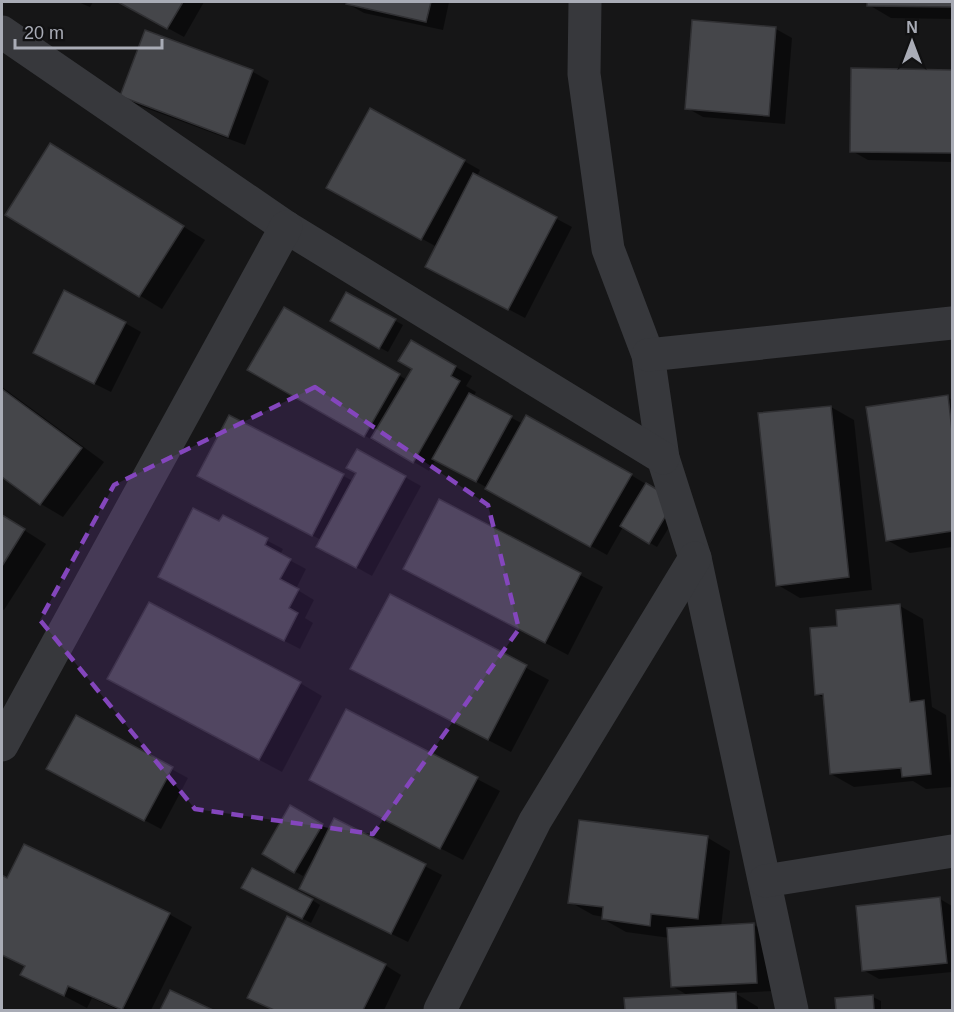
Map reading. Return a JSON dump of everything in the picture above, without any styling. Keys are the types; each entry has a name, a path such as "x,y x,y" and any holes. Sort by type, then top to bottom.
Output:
{"street":[{"path":"585,2 584,74 608,249 648,355 663,458 695,558 792,1011"},
{"path":"2,32 286,227 663,458"},
{"path":"2,745 286,227"},
{"path":"648,355 952,324"},
{"path":"440,1011 535,821 695,558"},
{"path":"765,881 952,851"}],"highlighted area":[{"path":"315,387 488,505 519,629 373,834 195,809 40,620 114,485"}],"building":[{"path":"118,2 183,2 167,29"},
{"path":"347,2 431,2 426,22 346,4"},
{"path":"867,2 952,2 952,7 867,6"},
{"path":"692,20 776,27 769,116 685,109"},
{"path":"145,30 253,70 228,137 120,96"},
{"path":"851,68 952,70 952,153 850,152"},
{"path":"370,108 465,160 421,240 326,188"},
{"path":"50,143 184,226 139,297 5,215"},
{"path":"473,173 557,217 508,310 425,267"},
{"path":"64,290 126,322 94,384 33,353"},
{"path":"346,292 396,319 379,349 330,321"},
{"path":"284,307 400,374 364,437 247,370"},
{"path":"411,340 456,366 451,376 460,381 413,463 371,438 412,369 398,361"},
{"path":"2,389 82,448 40,505 2,477"},
{"path":"469,393 512,416 476,482 432,459"},
{"path":"948,395 952,431 952,531 886,541 866,407"},
{"path":"831,406 849,577 776,586 758,413"},
{"path":"229,415 344,474 312,536 197,476"},
{"path":"526,415 632,474 590,547 485,489"},
{"path":"357,449 406,476 356,568 316,547 356,473 346,468"},
{"path":"646,483 675,500 649,544 620,526"},
{"path":"439,499 581,573 545,643 403,569"},
{"path":"193,508 219,521 223,515 268,538 265,545 291,559 280,579 299,589 289,608 298,613 284,641 158,577"},
{"path":"2,515 25,529 2,566"},
{"path":"390,594 527,665 488,740 350,669"},
{"path":"149,602 301,682 259,760 107,679"},
{"path":"900,604 910,702 924,700 931,774 902,777 901,768 830,774 823,694 815,695 810,628 837,626 836,610"},
{"path":"346,709 478,777 440,849 309,780"},
{"path":"76,715 173,767 144,821 46,769"},
{"path":"290,805 323,824 294,873 262,854"},
{"path":"334,818 426,864 391,934 299,889"},
{"path":"579,820 708,836 698,919 651,914 650,926 602,919 603,907 568,903"},
{"path":"24,844 170,913 122,1010 68,986 64,996 20,975 25,966 2,955 2,875 7,878"},
{"path":"252,868 313,899 302,919 241,888"},
{"path":"940,897 947,963 862,971 856,906"},
{"path":"287,916 386,964 363,1010 274,1010 247,998"},
{"path":"754,923 757,983 671,987 667,928"},
{"path":"170,990 213,1010 160,1010"},
{"path":"736,992 737,1010 625,1010 624,998"},
{"path":"873,995 874,1010 836,1010 835,998"}]}
